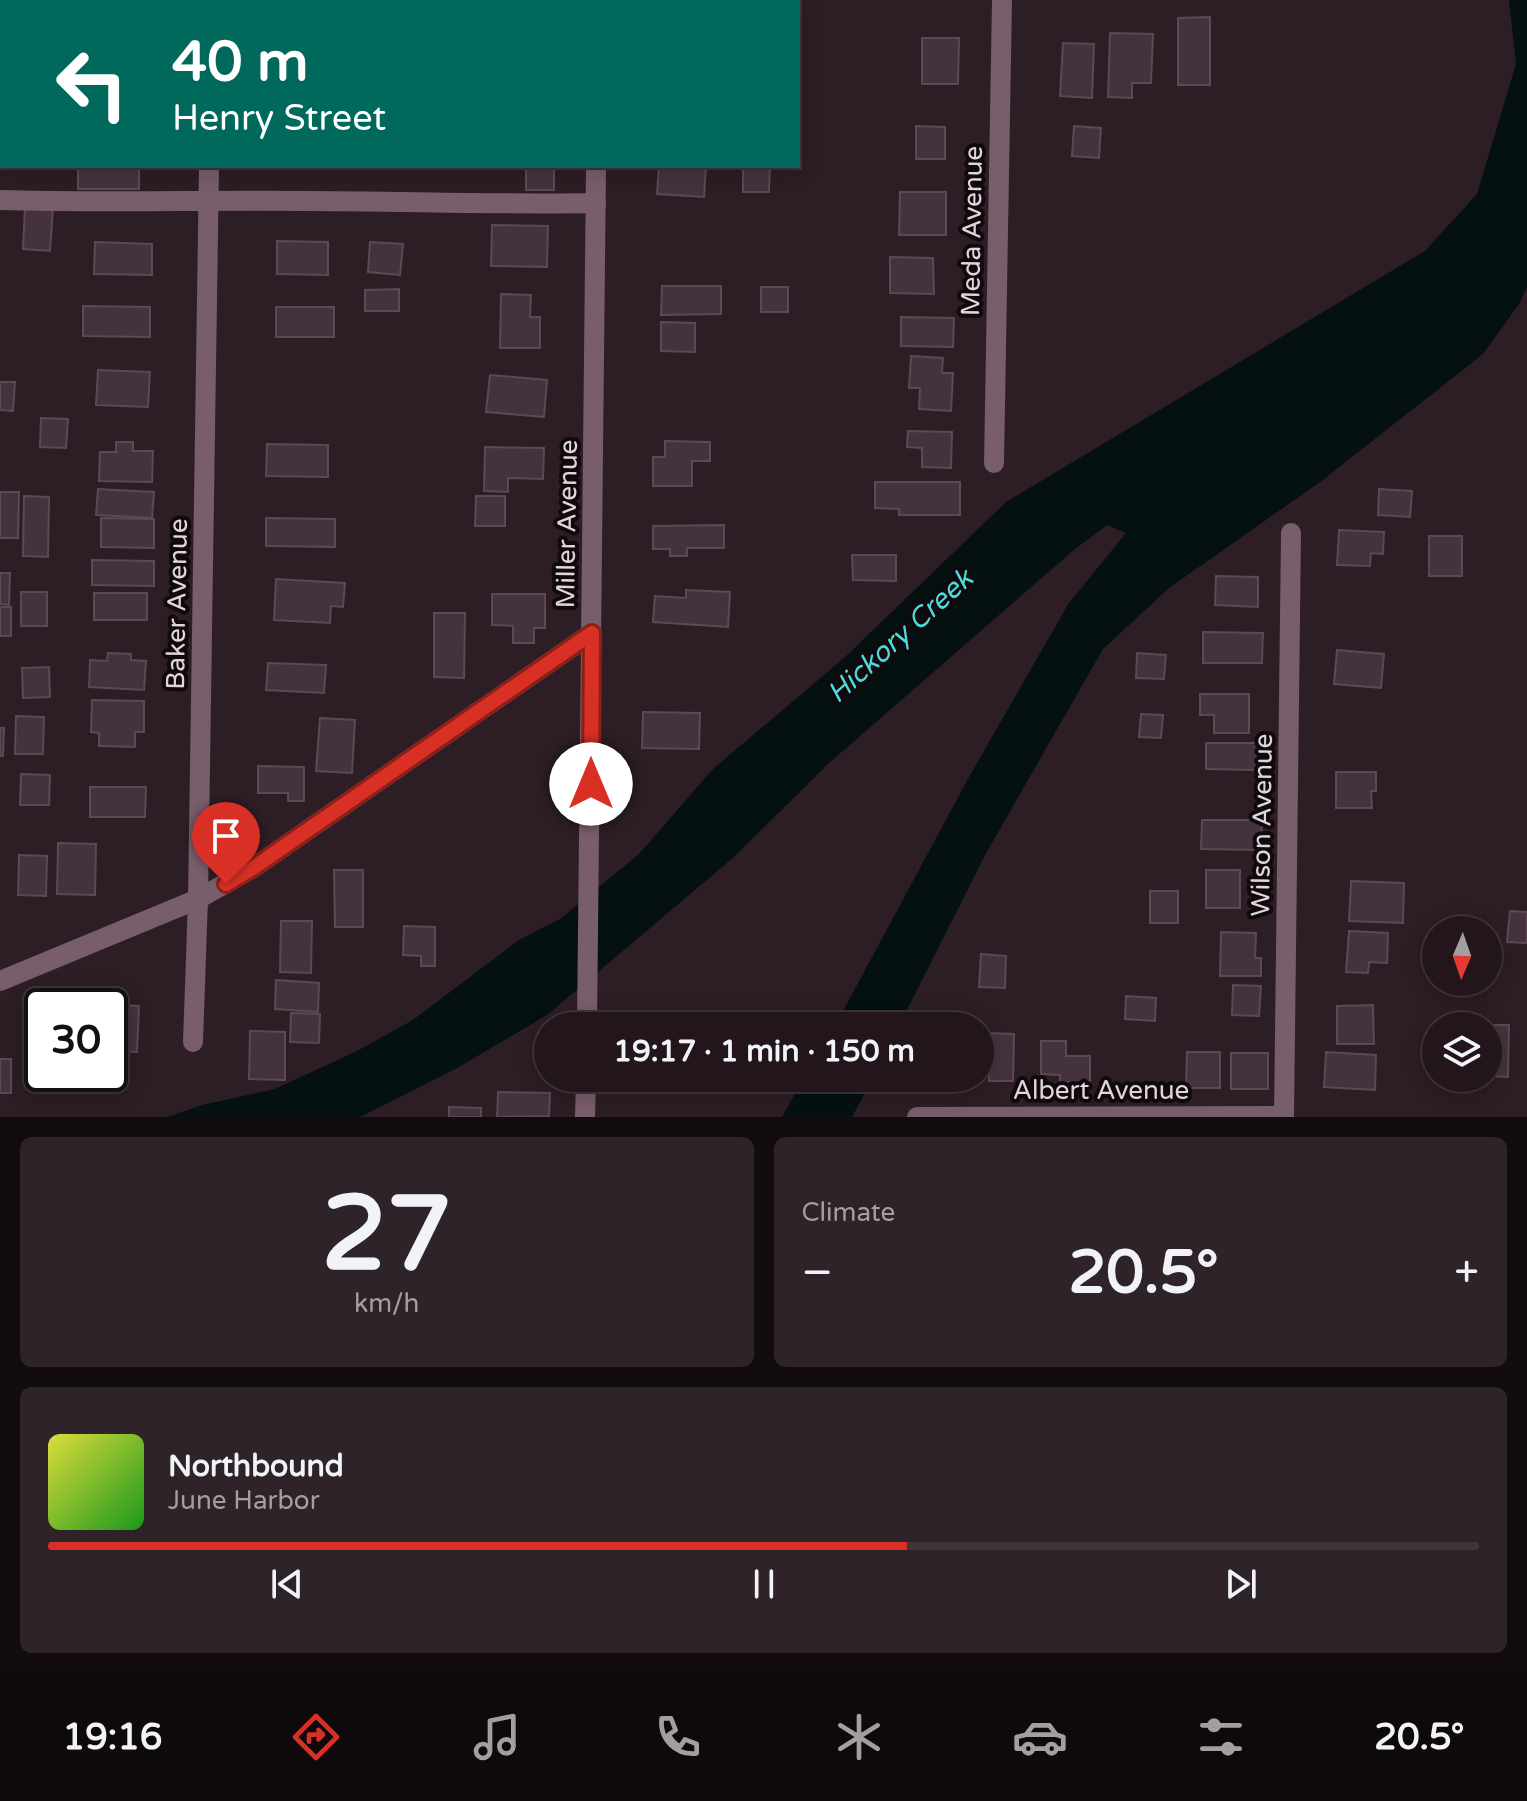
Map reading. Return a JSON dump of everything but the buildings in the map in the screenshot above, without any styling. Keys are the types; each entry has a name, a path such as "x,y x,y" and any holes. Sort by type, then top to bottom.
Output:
{"street":[{"name":"Meda Avenue","path":"994,463 1002,0"},
{"name":"Baker Avenue","path":"193,1042 209,168"},
{"name":"Miller Avenue","path":"588,1012 596,168"},
{"path":"0,200 110,203 596,203"},
{"name":"Wilson Avenue","path":"1284,1116 1291,533"},
{"path":"0,981 198,899 253,868 592,633"},
{"path":"585,1117 586,1092"},
{"name":"Albert Avenue","path":"917,1117 1284,1116"}],"water":[{"name":"Hickory Creek","path":"1509,0 1527,0 1527,287 1519,304 1483,354 1320,482 1169,588 1103,649 985,855 906,1012 843,1012 969,777 1069,603 1126,533 1107,525 1075,549 829,763 734,857 551,1012 534,1012 534,1023 459,1067 360,1117 168,1117 202,1105 275,1089 357,1051 413,1020 519,940 560,919 639,854 713,769 843,659 1006,502 1425,251 1477,194 1516,64"},
{"path":"796,1092 865,1092 852,1117 782,1117"}],"route":[{"path":"226,884 592,633 591,784"}]}
